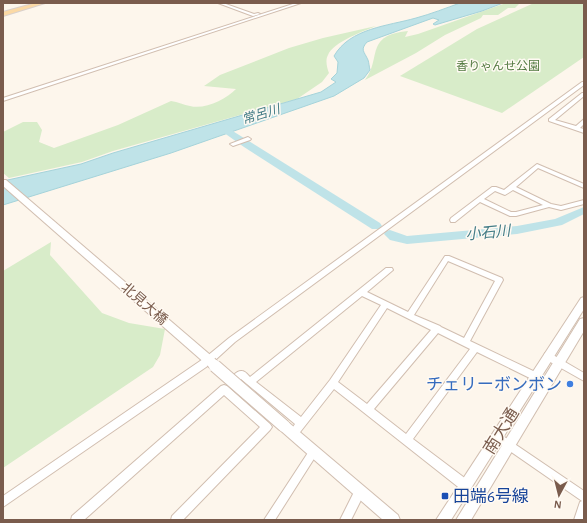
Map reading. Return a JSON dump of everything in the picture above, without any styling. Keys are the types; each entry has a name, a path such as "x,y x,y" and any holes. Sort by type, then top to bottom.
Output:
{"main road":[{"path":"3,14 42,3"}],"street":[{"path":"220,3 254,15 280,9"},
{"path":"3,100 299,3"},
{"path":"3,502 209,360 232,340 584,83"},
{"path":"584,94 551,120 584,131"},
{"path":"576,129 584,121"},
{"path":"233,144 248,139"},
{"path":"453,220 494,188 505,193 538,166 584,186"},
{"name":"北見大橋","path":"3,182 209,360 293,427 314,451 393,520"},
{"path":"512,187 549,205 561,208 584,202"},
{"path":"480,199 510,214 516,214 549,205"},
{"path":"410,315 447,258 499,280 466,342"},
{"path":"250,382 389,270"},
{"path":"362,293 548,382"},
{"name":"南大通","path":"443,520 584,301"},
{"path":"76,520 241,374 293,427 334,383 386,304"},
{"name":"南大通","path":"463,520 584,322"},
{"path":"368,410 437,328"},
{"path":"406,440 476,347"},
{"path":"548,356 584,377"},
{"path":"334,383 466,486"},
{"path":"176,520 267,427 224,389"},
{"path":"497,437 584,497"},
{"path":"269,520 314,451"},
{"path":"345,520 360,492"},
{"path":"579,520 584,506"}],"green space":[{"path":"506,3 524,3 519,4 515,8 508,8 498,15 483,15 481,18 445,35 416,53 365,80 373,64 376,49 385,37 394,33 408,31 405,37 418,34"},
{"name":"香りゃんせ公園","path":"534,3 584,3 584,57 502,113 400,76 477,29"},
{"path":"376,26 342,41 331,50 327,59 329,73 322,82 297,99 113,151 82,162 9,178 3,173 3,132 23,122 37,122 42,130 39,142 54,148 118,125 171,101 196,107 215,103 236,89 204,86 220,75 289,48 323,38"},
{"path":"51,242 50,255 102,313 129,323 165,329 160,355 153,367 3,468 3,271"}],"water":[{"name":"常呂川","path":"460,3 503,3 435,25 433,24 439,20 433,18 367,42 363,51 368,60 370,70 364,78 334,96 171,153 3,205 3,181 81,164 113,153 321,92 336,82 331,79 337,73 338,62 334,56 350,39 382,26 422,16"}],"waterway":[{"name":"小石川","path":"223,128 247,145 376,226"},
{"name":"小石川","path":"390,234 394,237 407,240 517,230 558,222 584,210"}],"place":[{"name":"チェリーボンボン","path":"570,384"},
{"name":"田端6号線","path":"445,496"}]}
